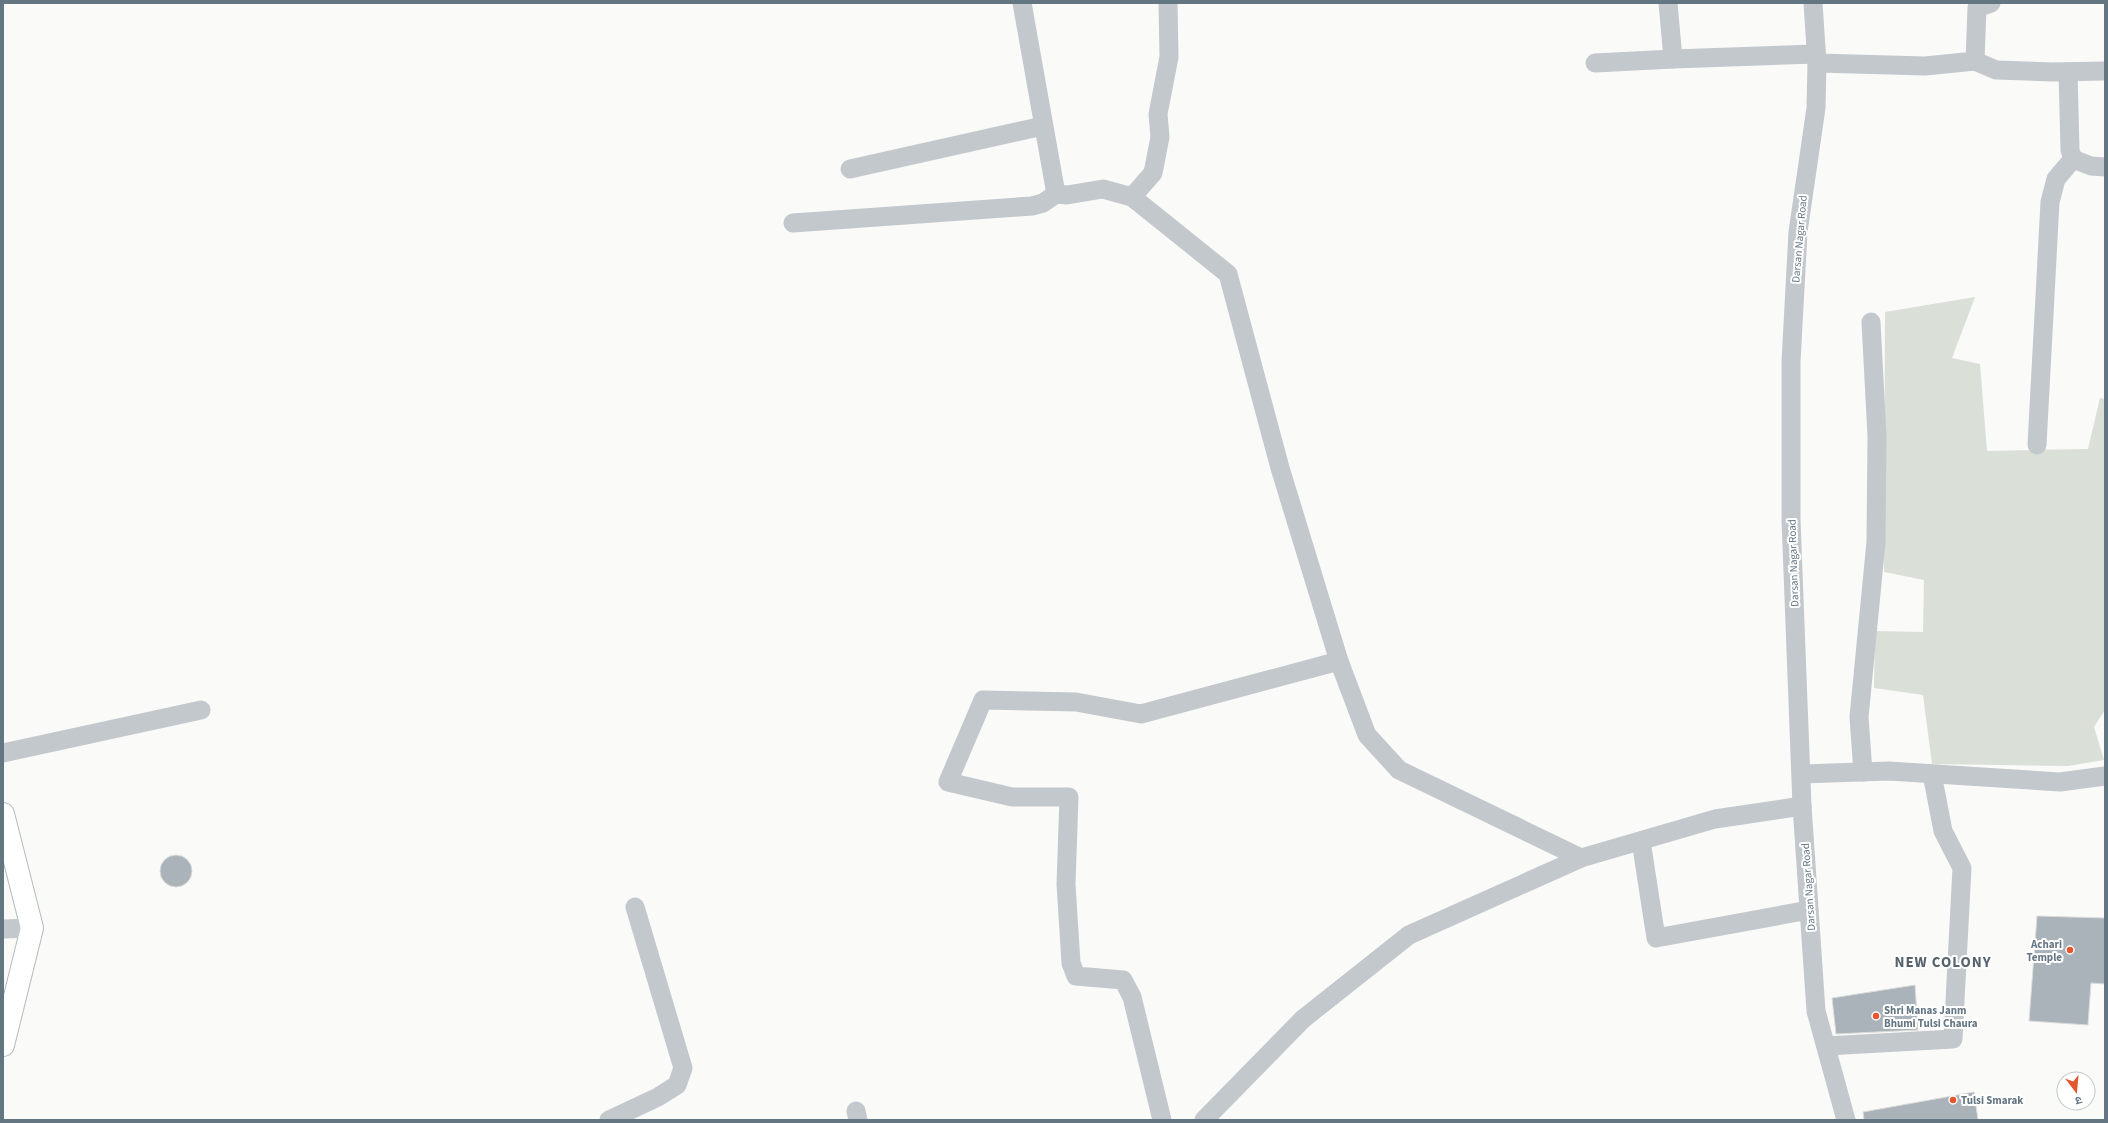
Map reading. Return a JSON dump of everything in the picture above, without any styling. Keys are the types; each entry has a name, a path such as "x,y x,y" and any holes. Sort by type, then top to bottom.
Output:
{"main road":[{"path":"3,814 32,928 3,1045"}],"street":[{"path":"1022,3 1056,194"},
{"path":"1132,197 1154,173 1160,137 1158,114 1170,57 1168,3"},
{"path":"1668,3 1673,59"},
{"name":"Darsan Nagar Road","path":"1813,3 1816,59 1816,108 1798,232 1791,362 1791,520 1802,774 1802,806 1816,1011 1846,1120"},
{"path":"1975,61 1977,8 1992,3"},
{"path":"1595,63 1673,59 1816,59 1925,66 1975,61 1996,70 2068,72 2105,71"},
{"path":"2068,72 2070,150 2073,159"},
{"path":"850,169 1043,126"},
{"path":"2073,159 2091,166 2105,167"},
{"path":"2037,445 2050,202 2056,179 2073,159"},
{"path":"793,223 1032,206 1043,203 1056,194 1067,195 1103,189 1132,197 1228,274 1280,468 1339,661 1367,735 1399,770 1581,858"},
{"path":"1863,772 1859,717 1876,542 1877,436 1871,322"},
{"path":"1162,1120 1132,997 1123,980 1076,976 1072,963 1066,884 1069,797 1012,797 948,782 983,700 1076,702 1141,714 1339,661"},
{"path":"3,753 201,710"},
{"path":"1802,774 1889,771 2060,782 2105,776"},
{"path":"1826,1046 1953,1039 1962,868 1943,831 1932,774"},
{"path":"1204,1120 1303,1019 1409,935 1581,858 1715,820 1802,806"},
{"path":"1642,841 1656,938 1809,910"},
{"path":"609,1120 658,1097 677,1085 683,1068 635,907"},
{"path":"3,929 32,928"}],"shaded area":[{"path":"1975,297 1952,358 1980,364 1987,451 2088,449 2100,398 2105,399 2105,710 2094,727 2104,760 2068,766 1932,764 1923,695 1874,688 1875,631 1923,632 1924,580 1884,572 1885,312"}],"building":[{"path":"173,855 179,855 189,862 192,871 191,877 185,884 179,887 173,887 163,880 160,874 160,868 167,858"},
{"name":"Achari Temple","path":"2037,916 2105,918 2105,984 2091,983 2088,1025 2029,1021"},
{"name":"Shri Manas Janm Bhumi Tulsi Chaura","path":"1915,985 1918,1030 1836,1034 1832,998"},
{"name":"Tulsi Smarak","path":"1974,1092 1978,1120 1864,1120 1863,1112"}],"place":[{"name":"Achari Temple","path":"2070,950"},
{"name":"Shri Manas Janm Bhumi Tulsi Chaura","path":"1876,1016"},
{"name":"Tulsi Smarak","path":"1953,1100"}],"district":[{"name":"NEW COLONY","path":"1943,962"}]}
